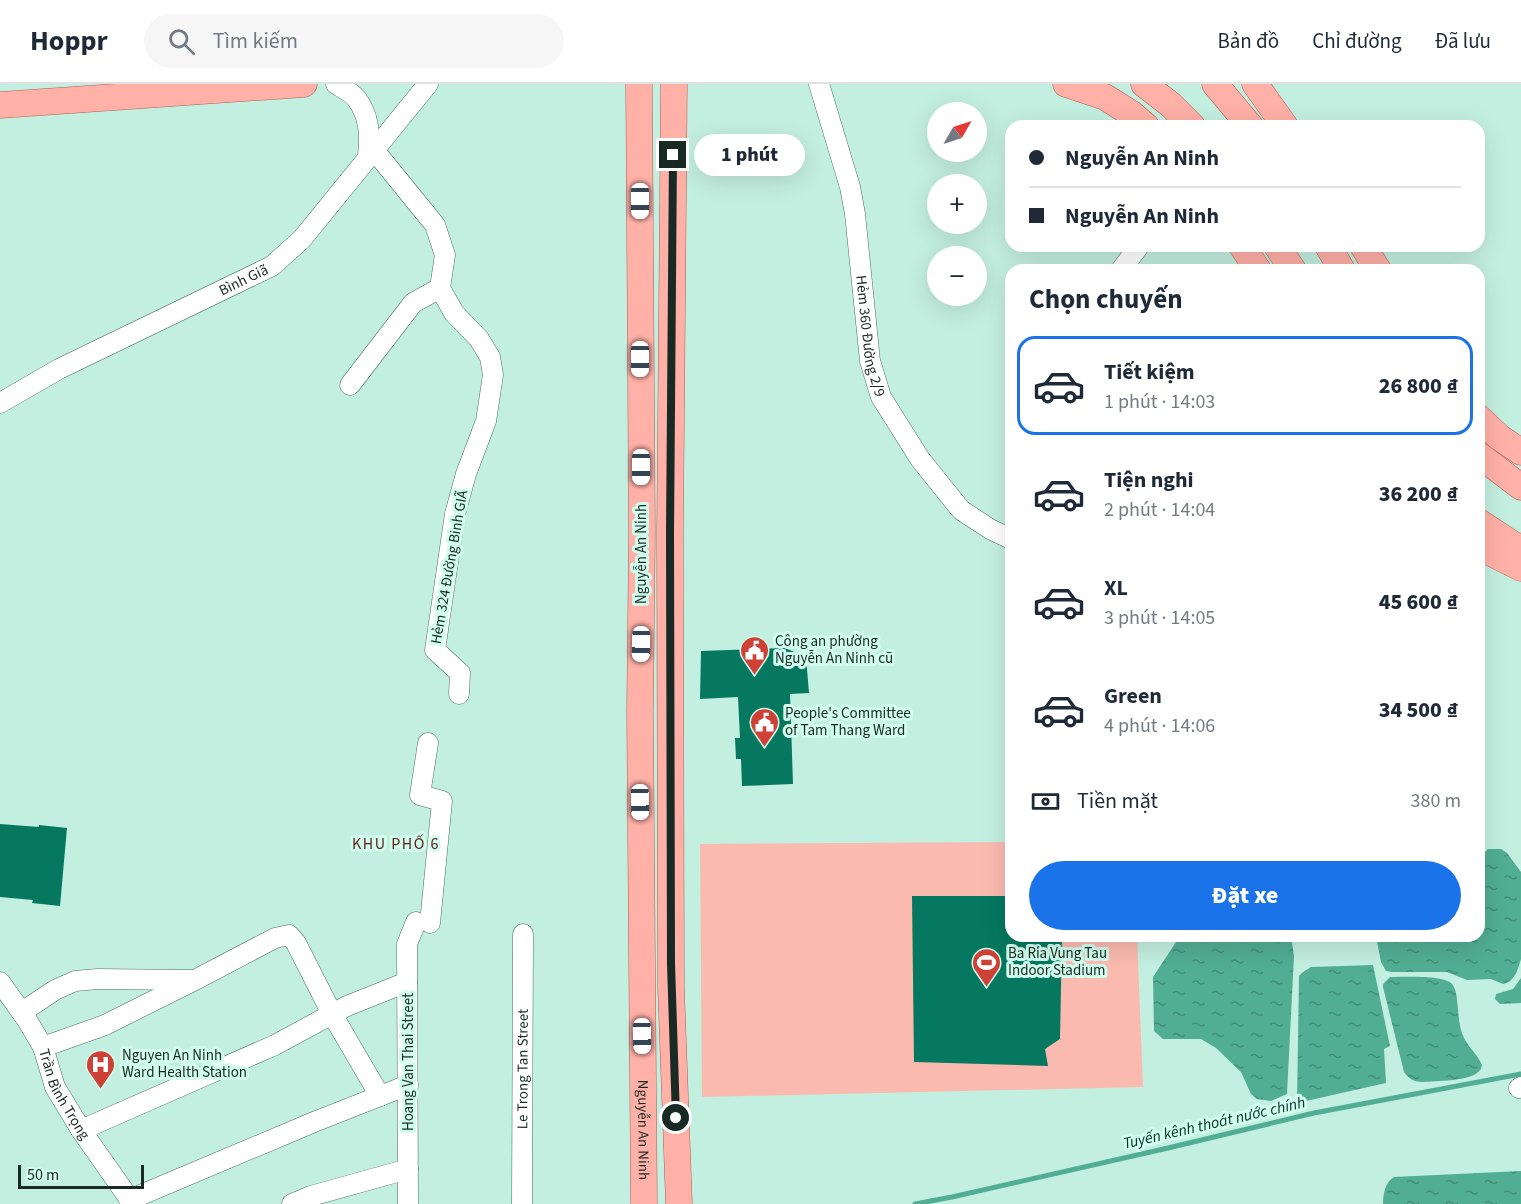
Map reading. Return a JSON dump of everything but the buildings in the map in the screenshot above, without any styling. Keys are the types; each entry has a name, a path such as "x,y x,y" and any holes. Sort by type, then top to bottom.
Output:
{"main road":[{"path":"0,105 304,84"},
{"name":"Nguyễn An Ninh","path":"639,84 642,532 640,712 644,1204"},
{"name":"Nguyễn An Ninh","path":"674,84 670,522 671,988 679,1204"},
{"path":"1066,84 1105,97 1139,120"},
{"path":"1144,84 1186,120"},
{"path":"1215,84 1245,120"},
{"path":"1255,84 1281,120"},
{"path":"1485,424 1499,437 1521,452"},
{"path":"1485,460 1521,487"},
{"path":"1485,526 1514,545 1521,547"},
{"path":"1485,550 1521,568"},
{"path":"642,988 671,988"}],"street":[{"path":"336,84 355,97 366,114 371,153 435,225 445,255 440,288 413,303 350,386"},
{"name":"Bình Giã","path":"0,403 79,359 272,266 302,239 428,84"},
{"name":"Hẻm 360 Đường 2/9","path":"819,84 850,187 855,214 870,361 881,397 920,459 961,510 1005,536"},
{"name":"Hẻm 324 Đường Binh GIÃ","path":"440,288 454,314 479,339 490,357 493,375 486,421 466,474 455,514 435,650 460,674 459,694"},
{"name":"Hoang Van Thai Street","path":"408,1204 407,944 423,922 442,801 420,795 428,743"},
{"name":"Le Trong Tan Street","path":"522,1204 523,934"},
{"path":"44,1047 105,1025 275,938 289,935 296,943 332,1014 380,1096"},
{"path":"22,1012 55,990 75,981 98,979 195,980"},
{"name":"Trần Bình Trọng","path":"0,982 44,1047 55,1087 81,1130 131,1202"},
{"path":"81,1130 275,1045 347,1006 407,982"},
{"path":"131,1202 303,1127 408,1085"},
{"path":"292,1204 311,1196 408,1169"}],"shaded area":[{"path":"1005,842 1005,942 1137,942 1143,1087 702,1097 700,844"}],"water":[{"path":"1488,849 1501,849 1507,853 1521,872 1521,959 1513,978 1503,984 1491,979 1467,980 1447,972 1386,971 1381,962 1377,942 1485,942 1485,852"},
{"path":"1176,942 1292,942 1294,956 1287,1094 1271,1101 1257,1099 1251,1094 1241,1072 1216,1048 1201,1039 1163,1039 1154,1031 1153,977"},
{"path":"1373,965 1390,1046 1384,1049 1386,1083 1297,1103 1299,976 1311,967"},
{"path":"1390,977 1431,978 1446,980 1452,984 1455,989 1462,1033 1482,1065 1479,1071 1466,1078 1443,1081 1420,1082 1408,1077 1404,1072 1383,987"},
{"path":"1521,978 1521,1003 1500,1004 1495,999 1496,994 1513,989"},
{"path":"1521,1171 1521,1204 1383,1204 1385,1189 1394,1177"}],"waterway":[{"name":"Tuyến kênh thoát nước chính","path":"915,1204 1314,1113 1521,1074"}],"place":[{"name":"Công an phường Nguyễn An Ninh cũ","path":"754,676"},
{"name":"People's Committee of Tam Thang Ward","path":"764,748"},
{"name":"Ba Ria Vung Tau Indoor Stadium","path":"987,988"},
{"name":"Nguyen An Ninh Ward Health Station","path":"101,1090"}],"district":[{"name":"KHU PHỐ 6","path":"396,843"}],"route":[{"path":"673,155 670,533 671,988 676,1118"}]}
